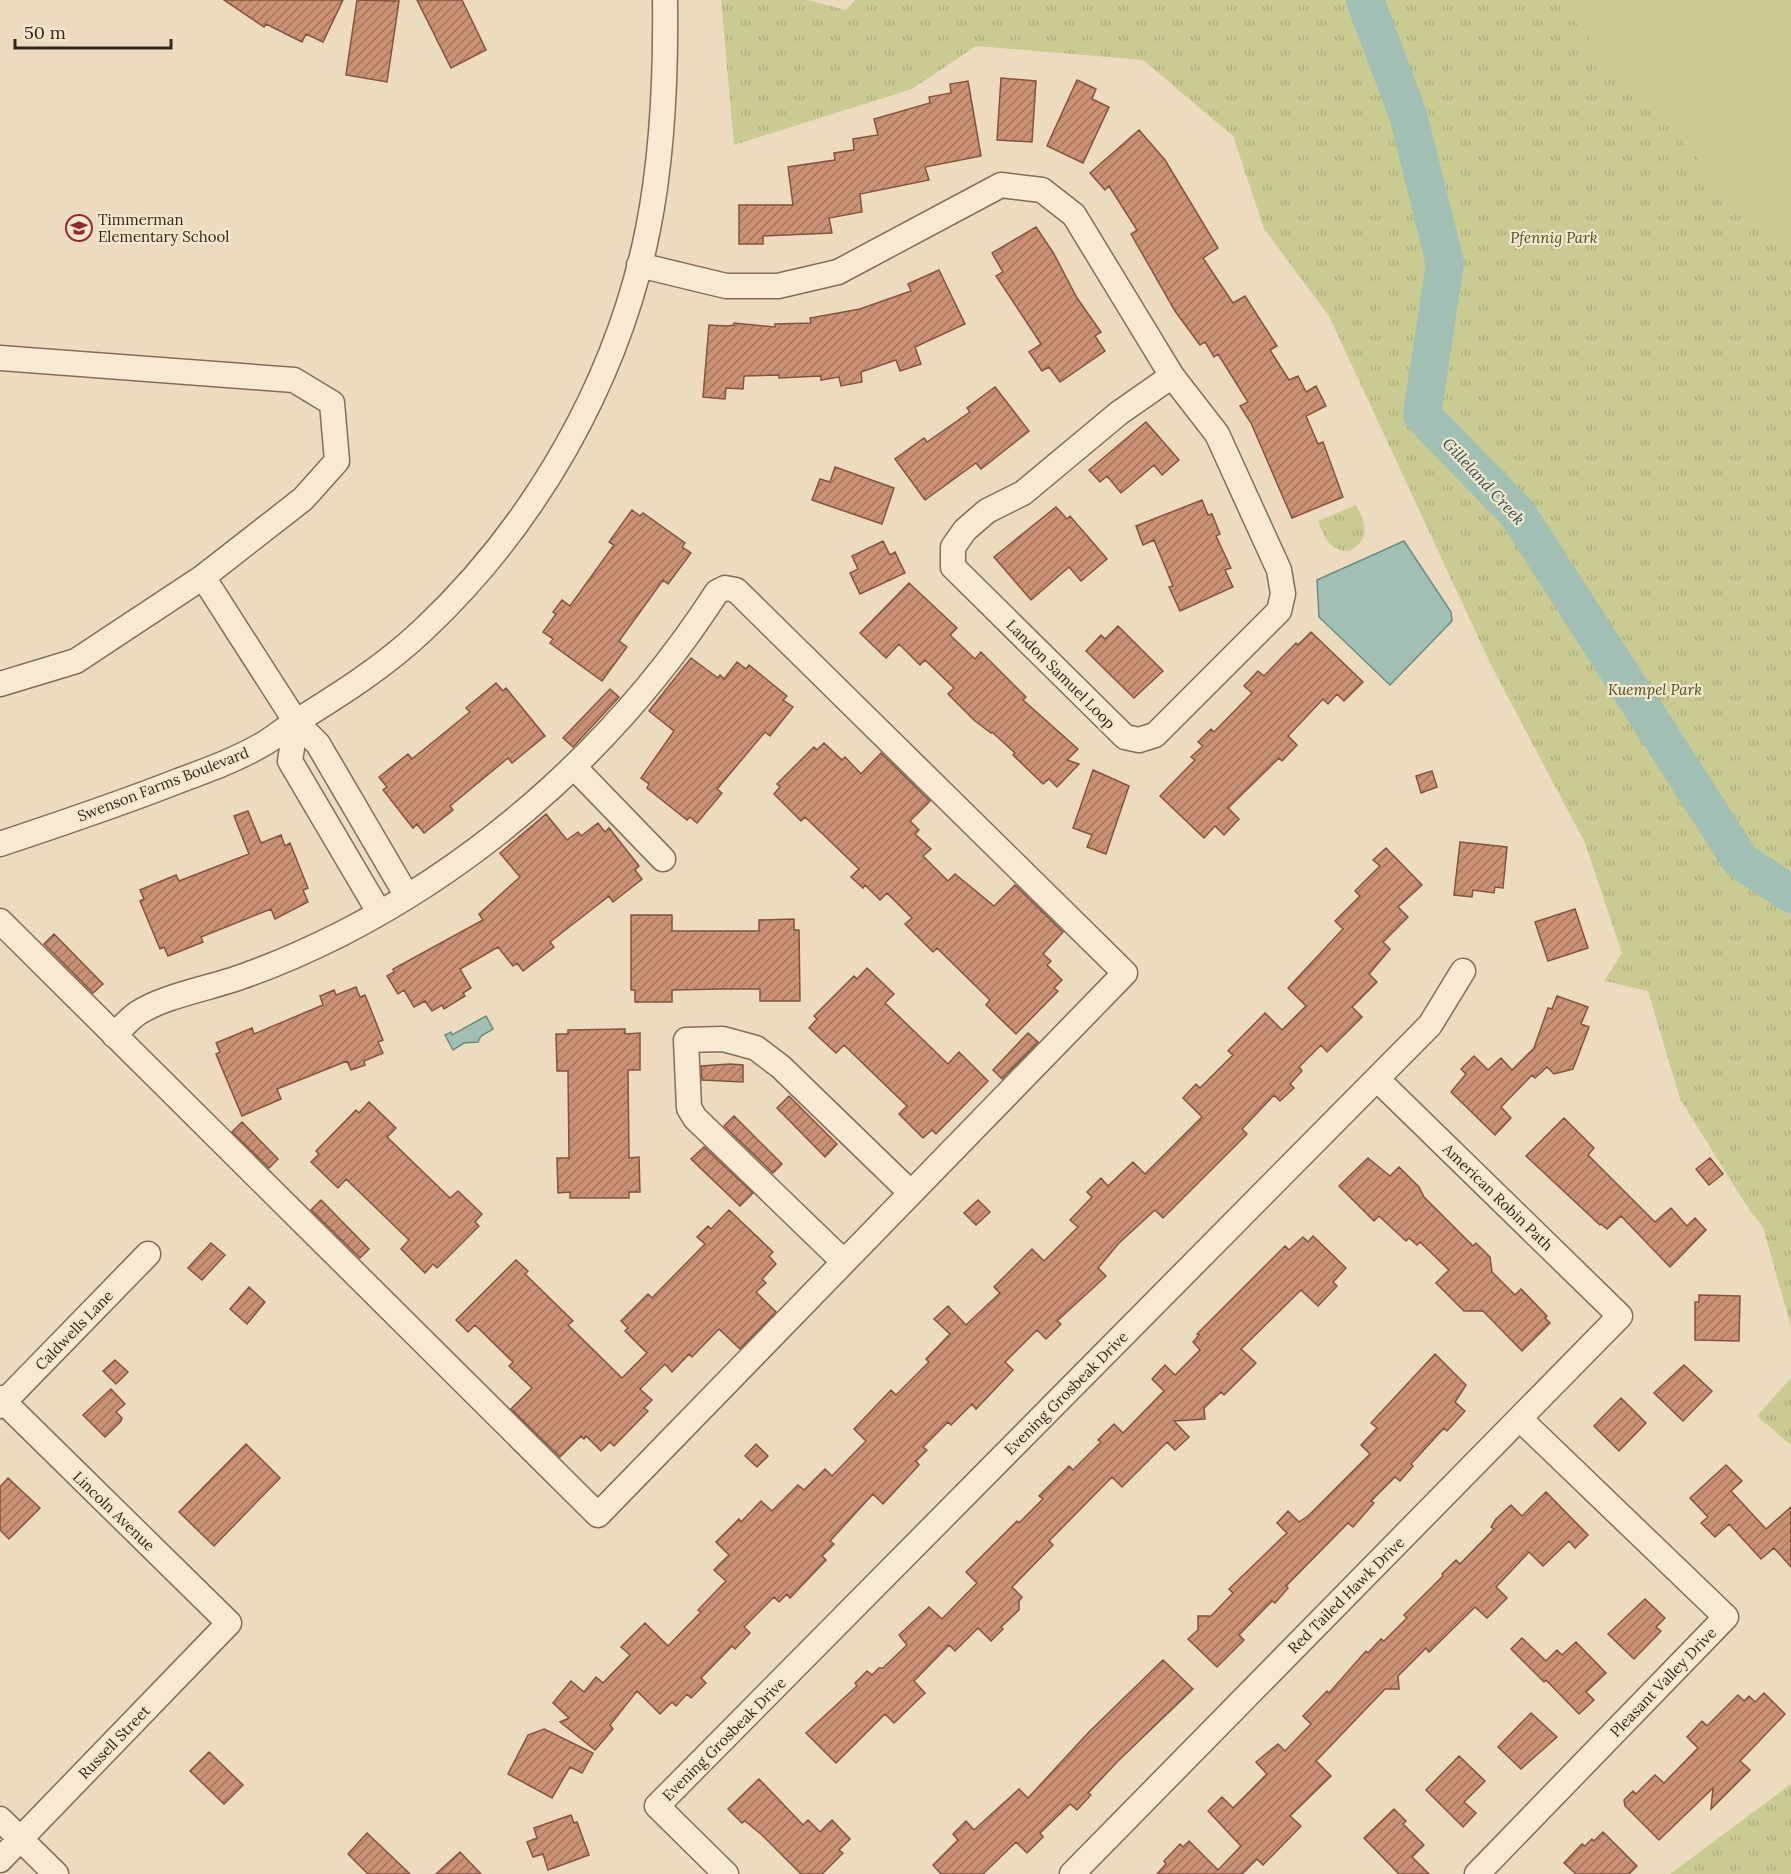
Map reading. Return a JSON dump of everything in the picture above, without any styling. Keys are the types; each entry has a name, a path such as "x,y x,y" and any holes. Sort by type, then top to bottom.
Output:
{"street":[{"name":"Swenson Farms Boulevard","path":"0,844 127,801 220,765 266,743 361,681 423,631 504,542 548,480 598,383 639,265 657,175 665,60 665,0"},
{"name":"Landon Samuel Loop","path":"639,265 726,286 778,286 838,272 1001,185 1042,190 1074,215 1172,376 1217,434 1279,570 1283,594 1279,610 1155,735 1139,740 1125,737 953,567 953,547 965,530 987,512 1023,493 1119,413 1172,376"},
{"path":"0,358 294,380 332,403 337,461 303,499 203,577 76,661 0,684"},
{"path":"203,577 296,722 318,744 407,896"},
{"path":"2,923 114,1035 598,1515 1125,973 736,590 725,588 717,592 649,686 574,767 508,826 407,896 340,934 249,974 154,1005 138,1013 114,1035"},
{"path":"296,722 290,761 379,912"},
{"path":"574,767 663,859"},
{"name":"Evening Grosbeak Drive","path":"726,1874 657,1806 1430,1025 1463,971"},
{"path":"844,1262 694,1118 689,1108 686,1040 723,1039 756,1048 781,1067 911,1193"},
{"name":"American Robin Path","path":"1377,1079 1620,1316"},
{"name":"Caldwells Lane","path":"1,1402 148,1254"},
{"name":"Red Tailed Hawk Drive","path":"1083,1870 1620,1316"},
{"name":"Lincoln Avenue","path":"1,1402 229,1623"},
{"name":"Pleasant Valley Drive","path":"1477,1874 1726,1617 1520,1419"},
{"name":"Russell Street","path":"0,1860 229,1623"},
{"path":"0,1819 56,1874"}],"green space":[{"name":"Pfennig Park","path":"721,0 807,0 846,10 855,0 1791,0 1791,1327 1763,1227 1750,1211 1680,1099 1648,991 1604,981 1622,953 1585,843 1491,665 1329,316 1264,229 1233,136 1143,60 976,46 912,89 734,145"},
{"path":"1555,0 1791,0 1791,262"},
{"path":"1356,505 1364,524 1364,536 1350,551 1338,549 1326,538 1318,521"},
{"path":"1791,1378 1791,1445 1757,1416"},
{"path":"1791,1784 1791,1874 1670,1874"}],"shaded area":[{"path":"1404,541 1451,612 1452,621 1390,685 1319,617 1317,580"},
{"path":"486,1016 493,1029 481,1036 478,1042 464,1043 453,1050 445,1035 451,1032 452,1035"}],"building":[{"path":"224,0 343,0 323,42 306,34 302,42 266,24 264,27"},
{"path":"357,0 399,1 387,82 346,75"},
{"path":"417,0 462,0 486,50 451,68"},
{"path":"1001,78 1036,81 1032,142 997,140"},
{"path":"1077,80 1096,89 1092,99 1109,107 1083,163 1047,146"},
{"path":"968,81 981,156 925,167 929,180 860,194 862,212 829,218 832,233 763,236 763,244 739,244 739,205 793,205 788,167 835,160 834,153 854,150 853,139 878,135 874,119 930,103 929,97 951,93 950,84"},
{"path":"1139,130 1165,160 1218,248 1203,258 1233,303 1245,296 1277,346 1270,350 1289,380 1298,376 1306,392 1316,386 1326,406 1306,416 1318,444 1323,442 1343,497 1292,518 1251,423 1240,406 1248,402 1218,354 1214,357 1205,342 1200,345 1175,311 1131,234 1137,230 1109,186 1105,190 1090,173"},
{"path":"1036,227 1054,254 1077,298 1101,332 1095,336 1105,351 1060,382 1049,367 1042,371 1029,352 1041,344 996,276 1003,272 992,253"},
{"path":"939,270 965,324 915,347 921,364 900,371 896,360 861,372 862,382 841,386 839,377 821,380 821,376 779,378 779,375 744,376 743,389 726,388 725,399 703,397 709,325 727,326 734,325 734,323 775,327 775,324 811,323 810,318 860,309 911,291 908,284"},
{"path":"995,387 1029,431 981,469 976,463 925,500 895,459 924,438 927,442 970,412 967,408"},
{"path":"1146,422 1179,460 1162,475 1154,465 1121,493 1107,476 1100,482 1089,470"},
{"path":"835,467 894,488 882,524 812,500 820,479 830,482"},
{"path":"1202,500 1208,515 1212,514 1220,534 1216,536 1231,568 1225,570 1233,587 1180,611 1169,587 1173,586 1154,540 1143,545 1136,526"},
{"path":"1056,507 1067,519 1070,516 1107,559 1081,581 1069,567 1031,600 994,557"},
{"path":"632,510 640,516 643,513 685,543 682,547 691,553 668,584 663,580 619,641 627,647 602,681 550,643 553,639 543,632 556,614 553,612 562,600 570,606 614,545 609,542"},
{"path":"883,541 890,555 895,552 905,573 860,594 850,573 858,569 852,556"},
{"path":"909,583 957,628 950,635 975,659 981,652 1026,697 1023,700 1078,749 1067,760 1079,764 1057,787 1049,779 1043,784 1013,755 1015,753 992,732 975,721 948,694 954,688 925,660 920,665 899,644 886,658 860,633"},
{"path":"1118,626 1163,671 1134,698 1086,651 1101,635 1105,639"},
{"path":"1311,632 1363,682 1344,701 1337,694 1328,704 1323,699 1288,736 1297,745 1282,761 1279,758 1228,808 1239,819 1224,835 1215,826 1204,838 1160,796 1195,760 1191,757 1203,746 1198,742 1211,729 1214,732 1252,693 1244,686 1258,671 1264,676 1296,643 1298,645"},
{"path":"691,658 718,678 720,675 724,679 737,662 746,669 749,665 787,696 783,700 793,707 770,736 765,732 717,789 722,793 697,823 690,817 687,820 647,788 649,784 641,778 674,731 649,711"},
{"path":"496,683 503,691 506,688 545,736 512,763 508,758 450,806 453,810 424,833 417,824 413,828 383,790 387,787 379,777 408,754 412,759 470,712 466,708"},
{"path":"610,689 619,697 573,747 563,738"},
{"path":"824,743 842,760 845,757 861,774 881,753 930,801 910,821 919,830 915,834 931,849 923,856 948,881 955,874 994,906 1015,885 1063,932 1043,954 1051,961 1047,965 1062,980 1054,988 1058,991 1016,1034 986,1005 990,1000 937,948 933,952 905,924 912,918 887,893 880,900 865,885 863,888 851,877 859,869 805,817 801,821 774,794 780,787 777,784 814,747 817,750"},
{"path":"1093,770 1129,786 1106,854 1087,847 1092,835 1073,828"},
{"path":"1432,771 1437,787 1421,793 1416,776"},
{"path":"248,811 261,843 281,835 285,846 290,843 308,888 303,890 308,902 275,919 271,909 201,937 203,942 168,956 164,947 160,949 140,901 144,899 140,890 176,875 179,881 249,854 234,816"},
{"path":"546,814 567,840 578,832 581,836 598,823 605,832 609,828 639,866 635,870 642,879 613,902 609,896 550,942 554,947 523,971 517,963 513,966 498,947 460,969 471,988 463,993 465,996 444,1009 442,1005 432,1011 425,1001 414,1007 404,990 398,994 387,976 394,972 393,969 483,920 479,914 520,877 500,853"},
{"path":"1460,842 1507,847 1503,888 1495,887 1494,893 1473,890 1472,897 1454,895"},
{"path":"1386,848 1422,885 1398,907 1408,917 1383,942 1390,949 1369,974 1377,982 1352,1007 1362,1017 1327,1052 1321,1045 1299,1067 1302,1071 1290,1084 1294,1088 1280,1101 1274,1095 1242,1129 1247,1134 1163,1218 1155,1210 1119,1243 1098,1268 1106,1276 1057,1321 1061,1324 1046,1339 1037,1330 1005,1362 1013,1370 976,1409 972,1404 951,1425 948,1422 923,1447 927,1450 916,1461 919,1465 883,1504 873,1494 830,1541 834,1544 822,1556 826,1560 790,1598 787,1594 779,1602 774,1597 744,1627 750,1633 735,1649 732,1646 701,1678 706,1683 691,1698 687,1694 676,1706 672,1702 660,1714 637,1691 610,1725 613,1729 595,1750 560,1722 569,1718 553,1703 571,1681 584,1692 596,1677 603,1683 630,1655 621,1647 645,1623 668,1646 701,1612 698,1610 726,1581 714,1570 729,1555 716,1542 739,1519 741,1522 761,1501 772,1511 798,1485 804,1490 825,1469 832,1476 866,1441 854,1429 891,1390 896,1395 929,1362 926,1359 950,1334 934,1319 948,1306 966,1325 1000,1293 994,1287 1032,1249 1044,1261 1078,1227 1070,1220 1092,1197 1087,1192 1101,1178 1108,1186 1133,1162 1145,1174 1202,1117 1183,1098 1196,1084 1200,1088 1233,1055 1228,1051 1265,1013 1282,1030 1306,1006 1288,988 1343,929 1335,921 1360,896 1355,891 1380,866 1373,860"},
{"path":"1575,909 1588,948 1548,961 1535,922"},
{"path":"631,915 672,915 672,931 759,931 759,920 794,919 794,930 799,930 800,1001 760,1001 760,989 723,989 672,990 672,1002 635,1002 635,990 631,990"},
{"path":"54,934 103,984 93,993 44,944"},
{"path":"867,968 894,994 885,1003 948,1064 959,1052 988,1081 936,1134 932,1130 923,1138 899,1114 907,1106 844,1045 836,1053 809,1028 817,1019 814,1016 854,976 857,979"},
{"path":"356,987 360,997 365,995 383,1040 378,1042 383,1053 364,1061 365,1065 351,1070 347,1061 277,1089 281,1099 242,1116 216,1054 220,1052 216,1043 252,1028 254,1034 323,1005 320,996 334,990 336,995"},
{"path":"1557,996 1588,1007 1581,1024 1589,1027 1573,1069 1554,1074 1547,1067 1535,1078 1532,1075 1501,1107 1511,1118 1495,1135 1451,1092 1466,1074 1461,1069 1474,1056 1488,1070 1501,1058 1512,1070 1534,1048 1548,1008 1552,1009"},
{"path":"625,1029 625,1034 640,1033 640,1070 628,1070 629,1158 639,1157 640,1192 629,1192 629,1198 570,1198 570,1192 558,1193 557,1158 569,1158 568,1071 557,1071 556,1034 568,1034 568,1030"},
{"path":"1028,1033 1038,1042 1002,1079 993,1070"},
{"path":"743,1065 743,1082 702,1080 701,1066"},
{"path":"789,1096 837,1144 825,1157 777,1108"},
{"path":"369,1102 396,1128 387,1137 450,1198 458,1191 482,1214 475,1222 479,1226 437,1268 433,1264 425,1273 401,1249 409,1240 346,1179 338,1188 311,1162 319,1154 316,1151 356,1110 359,1113"},
{"path":"734,1116 782,1164 773,1173 724,1126"},
{"path":"1564,1118 1594,1148 1588,1155 1655,1222 1671,1208 1687,1226 1695,1218 1706,1230 1670,1267 1621,1216 1607,1229 1600,1225 1526,1156"},
{"path":"242,1122 278,1159 269,1168 232,1132"},
{"path":"704,1147 753,1193 740,1206 691,1159"},
{"path":"1368,1158 1390,1176 1399,1167 1419,1187 1424,1197 1473,1246 1476,1243 1490,1257 1492,1272 1515,1295 1521,1289 1547,1316 1545,1318 1550,1323 1522,1351 1483,1311 1464,1311 1436,1283 1449,1270 1420,1242 1417,1245 1409,1238 1406,1241 1379,1216 1374,1221 1339,1186"},
{"path":"1710,1158 1723,1174 1709,1185 1696,1169"},
{"path":"321,1200 369,1249 360,1258 311,1210"},
{"path":"978,1200 990,1212 976,1225 964,1213"},
{"path":"729,1210 773,1252 769,1256 776,1264 762,1279 766,1283 756,1292 776,1312 740,1349 719,1329 692,1357 689,1354 672,1372 665,1364 640,1389 652,1400 644,1408 648,1411 614,1446 610,1442 601,1451 586,1436 584,1439 581,1436 560,1457 511,1409 532,1388 509,1366 513,1362 475,1325 468,1332 456,1320 516,1260 528,1271 525,1274 573,1321 568,1325 622,1378 647,1353 625,1331 628,1328 621,1321 648,1294 652,1298 705,1244 697,1237 708,1226 711,1229"},
{"path":"1313,1236 1346,1268 1333,1282 1337,1286 1318,1306 1301,1290 1241,1349 1256,1363 1224,1395 1221,1392 1204,1408 1205,1419 1174,1421 1189,1437 1175,1450 1167,1442 1122,1487 1112,1477 1049,1541 1053,1545 1012,1587 1022,1597 1019,1601 1019,1610 1001,1627 1003,1629 991,1641 978,1628 955,1651 949,1645 914,1681 925,1693 894,1723 885,1714 836,1763 806,1733 857,1686 855,1683 867,1671 872,1675 879,1668 883,1668 907,1645 899,1635 929,1607 942,1619 977,1583 966,1572 1017,1521 1019,1523 1043,1499 1039,1496 1069,1466 1073,1470 1101,1442 1098,1440 1114,1424 1123,1433 1164,1391 1152,1379 1165,1365 1175,1375 1200,1350 1193,1342 1199,1335 1197,1334 1285,1246 1289,1250 1303,1237 1308,1242"},
{"path":"211,1243 225,1255 202,1280 188,1268"},
{"path":"249,1287 265,1302 247,1324 230,1309"},
{"path":"1699,1295 1740,1296 1739,1341 1695,1340 1695,1302 1699,1302"},
{"path":"1435,1354 1466,1385 1455,1402 1465,1411 1447,1431 1444,1428 1411,1464 1413,1466 1400,1481 1395,1477 1371,1501 1374,1503 1353,1527 1348,1523 1286,1586 1288,1588 1275,1603 1272,1601 1239,1635 1244,1640 1217,1667 1188,1639 1198,1630 1198,1616 1211,1616 1233,1593 1229,1589 1287,1533 1277,1523 1288,1511 1299,1522 1308,1516 1370,1454 1361,1445 1377,1428 1371,1423"},
{"path":"115,1360 128,1372 116,1384 103,1371"},
{"path":"1684,1365 1712,1391 1683,1421 1654,1393"},
{"path":"111,1389 125,1404 116,1412 122,1418 121,1421 105,1437 83,1415"},
{"path":"1621,1398 1646,1423 1619,1451 1594,1426"},
{"path":"246,1444 280,1478 214,1546 179,1512"},
{"path":"756,1444 768,1456 757,1467 745,1456"},
{"path":"1726,1465 1742,1481 1731,1491 1766,1529 1791,1507 1791,1567 1774,1548 1761,1559 1729,1524 1715,1537 1701,1523 1708,1517 1690,1498"},
{"path":"8,1478 40,1508 9,1539 0,1530 0,1487"},
{"path":"1546,1492 1588,1535 1575,1548 1569,1541 1543,1566 1529,1552 1496,1587 1507,1598 1487,1618 1475,1607 1429,1652 1426,1648 1398,1676 1399,1689 1385,1689 1316,1761 1331,1776 1290,1816 1301,1826 1263,1865 1257,1859 1242,1874 1157,1874 1166,1864 1164,1861 1180,1844 1183,1847 1189,1841 1218,1870 1241,1846 1208,1811 1222,1797 1233,1808 1267,1774 1256,1762 1278,1744 1285,1751 1311,1724 1303,1716 1327,1691 1329,1693 1366,1651 1368,1653 1381,1639 1384,1641 1407,1618 1404,1615 1456,1560 1460,1564 1494,1529 1491,1527 1496,1519 1511,1505 1522,1516"},
{"path":"1645,1599 1665,1618 1656,1627 1661,1631 1634,1659 1608,1634"},
{"path":"1522,1638 1546,1661 1557,1650 1562,1655 1576,1642 1606,1673 1586,1692 1594,1700 1579,1714 1511,1649"},
{"path":"1163,1660 1193,1689 1118,1761 1088,1793 1091,1795 1077,1810 1070,1804 1040,1833 1043,1837 1027,1853 1016,1842 983,1874 941,1874 933,1865 958,1840 953,1834 966,1821 974,1830 1019,1789 1028,1798 1089,1732"},
{"path":"1764,1693 1785,1714 1740,1761 1750,1770 1711,1809 1713,1788 1659,1840 1625,1806 1624,1800 1633,1791 1636,1794 1655,1775 1664,1783 1698,1748 1687,1737 1702,1721 1707,1726 1738,1695 1744,1701 1749,1696 1755,1702"},
{"path":"1531,1713 1557,1737 1521,1769 1498,1747"},
{"path":"544,1729 593,1753 582,1773 570,1767 552,1798 508,1774 528,1735"},
{"path":"209,1752 243,1785 224,1804 190,1771"},
{"path":"1459,1756 1485,1781 1464,1802 1476,1813 1463,1827 1426,1790"},
{"path":"759,1779 803,1825 808,1820 820,1832 832,1820 850,1839 839,1850 843,1853 822,1874 801,1874 762,1835 745,1821 742,1823 728,1809"},
{"path":"1394,1809 1406,1821 1403,1824 1424,1845 1412,1857 1429,1874 1399,1874 1364,1838"},
{"path":"571,1815 574,1823 577,1822 589,1855 548,1870 543,1854 533,1857 527,1842 537,1838 534,1828"},
{"path":"1603,1832 1637,1866 1629,1874 1576,1874 1564,1863 1582,1844 1585,1846 1592,1839 1594,1841"},
{"path":"367,1833 410,1874 368,1874 348,1854"},
{"path":"460,1852 481,1874 436,1874"}],"waterway":[{"name":"Gilleland Creek","path":"1365,0 1408,115 1445,263 1422,415 1517,513 1741,861 1791,894"}],"place":[{"name":"Timmerman Elementary School","path":"79,228"}],"park label":[{"name":"Kuempel Park","path":"1655,689"}]}
